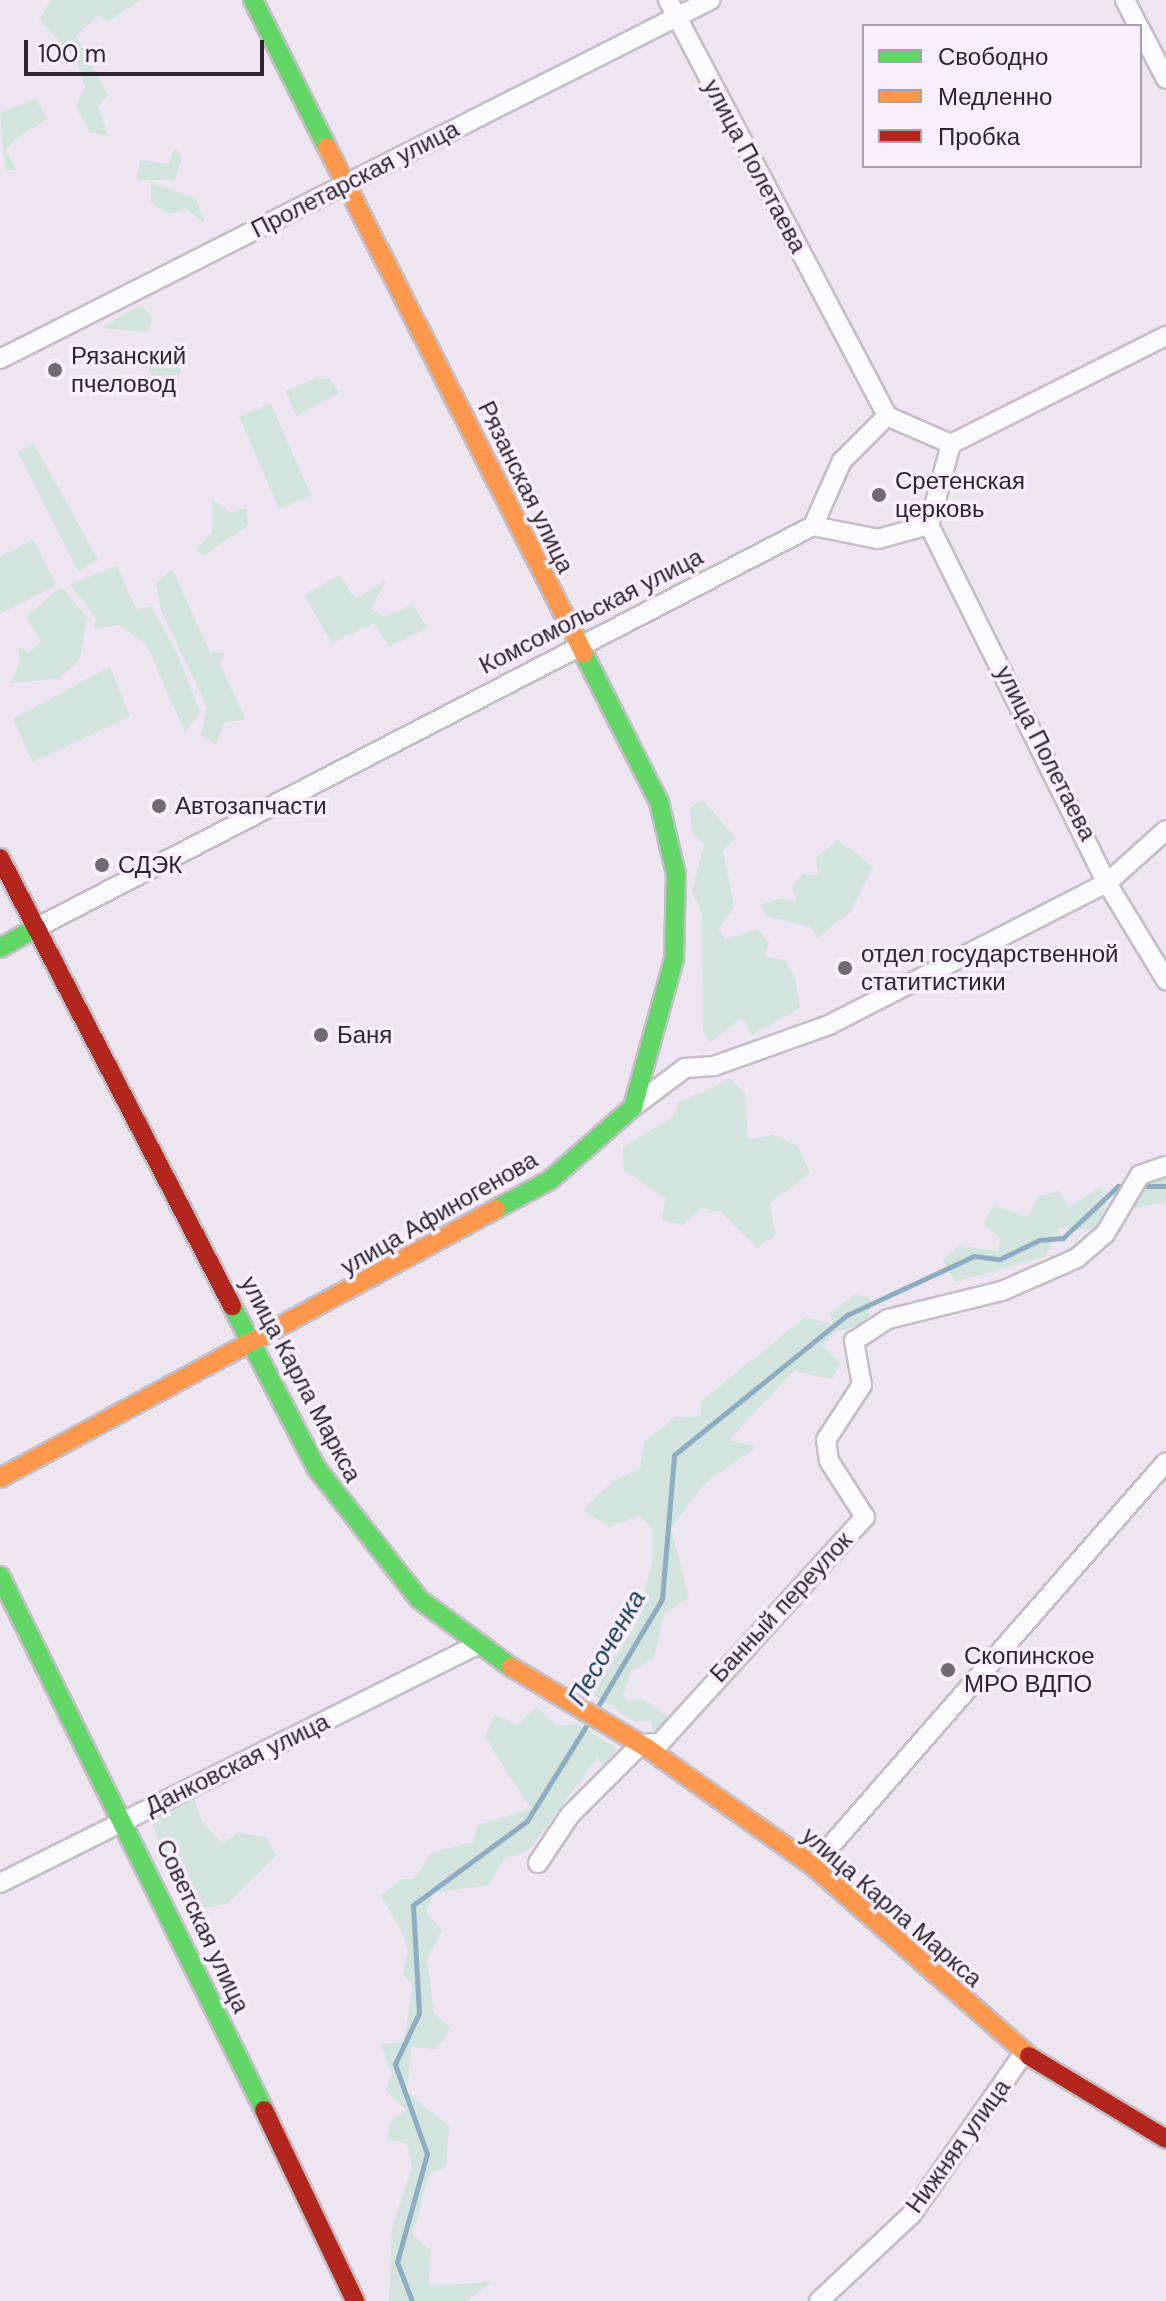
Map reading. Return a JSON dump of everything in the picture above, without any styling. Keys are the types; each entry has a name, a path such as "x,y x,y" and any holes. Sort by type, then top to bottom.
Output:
{"street":[{"name":"Рязанская улица","path":"253,0 348,182 659,802 676,874 674,959 633,1107"},
{"name":"улица Полетаева","path":"668,0 887,416"},
{"name":"Пролетарская улица","path":"0,359 710,0"},
{"path":"1125,0 1137,24"},
{"path":"1142,34 1166,79"},
{"path":"951,444 887,416 842,461 813,526 878,539 929,525 951,444 1166,336"},
{"name":"улица Полетаева","path":"929,525 1107,883 1166,980"},
{"name":"Комсомольская улица","path":"0,948 577,643 813,526"},
{"name":"улица Афиногенова","path":"0,1478 255,1344 550,1180 633,1107 685,1068 714,1066 829,1025 1107,883 1166,830"},
{"name":"улица Карла Маркса","path":"0,858 255,1344 317,1469 371,1546 475,1646 641,1744 813,1866 1024,2053 1166,2139"},
{"name":"Банный переулок","path":"538,1863 570,1815 641,1744 660,1743 865,1517 829,1461 826,1440 862,1385 854,1341 888,1319 1002,1291 1077,1258 1105,1234 1140,1175 1166,1166"},
{"path":"813,1866 1166,1462"},
{"name":"Советская улица","path":"0,1576 126,1819 355,2301"},
{"name":"Данковская улица","path":"0,1883 475,1646"},
{"name":"Нижняя улица","path":"819,2301 911,2215 1024,2053"}],"shaded area":[{"path":"51,0 141,0 108,22 98,15 76,36 108,95 98,106 108,136 90,132 76,107 85,87 76,59 39,20"},
{"path":"36,99 47,119 13,141 6,151 16,170 5,170 0,112"},
{"path":"175,148 182,158 175,180 137,180 140,160 168,164"},
{"path":"151,182 196,199 205,224 186,209 168,214 151,203"},
{"path":"141,305 152,318 149,332 101,328"},
{"path":"165,352 176,357 181,368 176,379 165,384 154,379 149,368 154,357"},
{"path":"316,378 330,379 339,393 296,416 286,391"},
{"path":"271,404 311,496 279,509 239,416"},
{"path":"34,444 98,560 78,571 18,452"},
{"path":"212,500 230,512 246,508 248,526 203,556 196,548 212,533"},
{"path":"33,540 56,585 0,614 0,557"},
{"path":"117,566 137,611 151,606 178,655 200,712 185,732 146,644 119,625 94,629 96,618 70,584"},
{"path":"172,569 210,652 225,653 219,663 246,720 225,722 216,744 201,736 207,707 161,610 156,583"},
{"path":"340,575 355,599 386,581 370,609 384,616 413,605 427,628 389,647 374,623 332,643 304,595"},
{"path":"61,587 87,617 80,659 59,679 10,683 20,662 18,647 29,652 41,642 26,617"},
{"path":"110,667 130,716 33,762 13,719"},
{"path":"703,800 735,838 723,851 734,906 719,929 725,940 758,929 769,943 765,957 785,960 795,979 800,1008 752,1035 742,1018 710,1042 703,1031 702,913 692,891 704,844 692,834 690,807"},
{"path":"838,840 873,867 851,911 818,938 810,927 766,916 760,905 783,898 797,903 792,887 803,874 818,875 816,857"},
{"path":"731,1079 745,1094 748,1140 773,1135 798,1146 810,1173 770,1203 775,1235 758,1248 721,1212 702,1208 682,1225 662,1220 665,1198 624,1170 623,1147 672,1118 679,1102"},
{"path":"1152,1161 1166,1166 1166,1202 1130,1209 1134,1170"},
{"path":"1101,1187 1106,1205 1097,1230 1059,1228 1045,1257 955,1282 943,1260 959,1246 999,1251 1000,1238 983,1224 994,1205 1028,1217 1039,1196 1058,1191 1069,1207"},
{"path":"855,1295 870,1297 869,1323 835,1332 822,1345 841,1363 832,1379 794,1371 729,1440 756,1447 704,1484 671,1528 689,1598 664,1613 654,1658 630,1672 623,1696 630,1702 641,1698 671,1718 655,1735 650,1720 634,1721 589,1692 635,1627 652,1563 652,1528 640,1516 609,1527 583,1510 613,1481 640,1469 644,1442 675,1417 701,1416 700,1402 804,1318 834,1324 829,1313"},
{"path":"537,1707 558,1726 578,1724 616,1748 615,1758 603,1764 597,1758 529,1850 505,1858 488,1885 433,1893 426,1913 442,1930 427,1959 434,2013 451,2027 436,2049 411,2047 407,2092 449,2126 446,2166 428,2176 413,2236 431,2250 428,2286 493,2282 465,2301 389,2301 392,2228 412,2168 407,2143 387,2140 390,2121 407,2110 385,2090 392,2075 381,2044 404,2042 413,1984 403,1975 408,1950 401,1930 381,1896 402,1879 414,1879 432,1853 473,1842 478,1825 531,1809 485,1737 495,1714 517,1725"},
{"path":"193,1796 202,1822 222,1843 238,1833 266,1837 276,1856 228,1903 192,1911 184,1898 191,1889 187,1870 166,1864 153,1826 153,1815"}],"waterway":[{"name":"Песоченка","path":"595,1711 662,1599 674,1455 847,1315 974,1256 1000,1259 1039,1240 1063,1238 1118,1186 1129,1186"},
{"name":"Песоченка","path":"1139,1186 1166,1186"},
{"name":"Песоченка","path":"412,2301 397,2262 427,2154 395,2064 419,2013 413,1905 527,1821 588,1723"}],"traffic: fast":[{"path":"253,0 327,147"},
{"path":"496,1209 550,1180 633,1107 674,959 676,874 659,802 584,654"},
{"path":"0,948 36,928"},
{"path":"232,1306 317,1469 419,1599 511,1667"},
{"path":"0,1576 264,2110"}],"traffic: slow":[{"path":"327,147 584,654"},
{"path":"0,1478 496,1209"},
{"path":"511,1667 647,1748 813,1866 1029,2056"}],"traffic: jam":[{"path":"0,858 232,1306"},
{"path":"1029,2056 1166,2139"},
{"path":"264,2110 355,2301"}],"place":[{"name":"Рязанский пчеловод","path":"55,370"},
{"name":"Сретенская церковь","path":"879,495"},
{"name":"Автозапчасти","path":"159,806"},
{"name":"СДЭК","path":"102,865"},
{"name":"отдел государственной статитистики","path":"845,968"},
{"name":"Баня","path":"321,1035"},
{"name":"Скопинское МРО ВДПО","path":"948,1670"}]}
